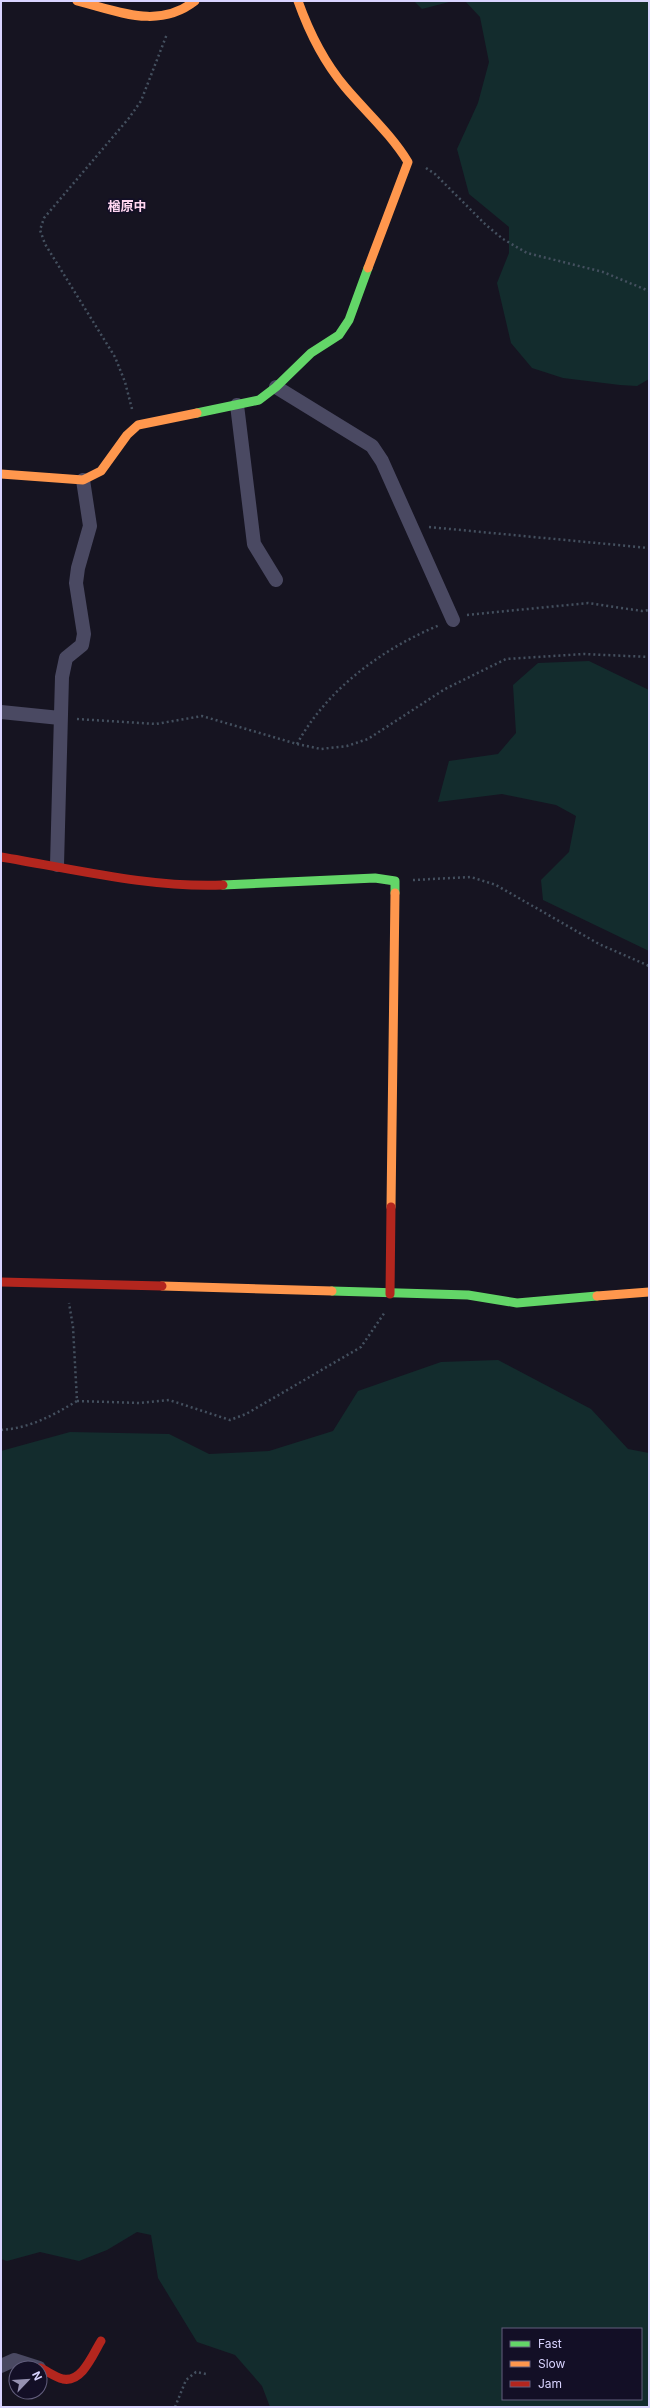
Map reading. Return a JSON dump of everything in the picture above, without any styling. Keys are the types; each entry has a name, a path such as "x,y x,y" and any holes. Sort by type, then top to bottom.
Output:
{"street":[{"path":"77,1 129,13 165,17 191,5 195,1"},
{"path":"1,474 83,480 101,471 127,435 138,425 259,400 276,387 311,353 339,335 349,320 408,162 401,149 351,94 329,66 312,36 298,1"},
{"path":"276,387 372,446 382,461 411,529 453,620"},
{"path":"237,405 254,544 276,580"},
{"path":"57,865 62,677 66,658 82,645 84,634 76,583 78,568 90,526 83,480"},
{"path":"1,712 60,718"},
{"path":"1,857 57,865 157,883 191,886 375,878 395,881 390,1294"},
{"path":"1,1282 468,1296 517,1303 649,1292"},
{"path":"48,2372 63,2379 72,2380 82,2373 101,2341"}],"path":[{"path":"138,425 115,357 45,244 40,230 44,218 129,118 141,101 167,33 165,17"},
{"path":"408,162 422,165 435,174 486,225 503,239 526,253 603,272 649,291"},
{"path":"411,529 420,526 649,548"},
{"path":"297,744 303,734 350,678 411,637 466,615 588,603 642,612 649,610"},
{"path":"60,718 156,724 202,716 297,744 321,749 347,746 368,739 445,689 506,660 584,654 649,657"},
{"path":"395,881 471,877 496,885 598,944 649,966"},
{"path":"66,1285 73,1327 77,1401"},
{"path":"1,1430 18,1429 47,1420 77,1401 140,1403 169,1400 230,1420 246,1414 362,1347 387,1308 390,1294"},
{"path":"175,2407 186,2380 196,2372 206,2374"}],"green space":[{"path":"414,1 453,1 422,9"},
{"path":"465,1 649,1 649,379 637,386 563,378 532,368 511,343 497,283 509,253 509,227 469,194 457,149 478,103 489,62 480,17"},
{"path":"589,661 649,690 649,951 543,900 541,880 569,852 576,816 556,805 502,794 438,802 449,761 498,754 516,733 513,685 538,663"},
{"path":"498,1360 591,1409 628,1449 649,1453 649,2407 270,2407 262,2386 235,2355 197,2342 158,2278 151,2235 137,2232 107,2250 79,2261 40,2252 7,2261 1,2259 1,1451 70,1432 169,1434 209,1454 269,1451 333,1431 358,1391 441,1362"}],"traffic: fast":[{"path":"197,413 259,400 276,387 311,353 339,335 349,320 368,268"},
{"path":"223,885 375,878 395,881 395,893"},
{"path":"332,1291 468,1295 517,1303 597,1296"}],"traffic: slow":[{"path":"77,1 138,16 167,15 181,10 195,1"},
{"path":"298,1 312,35 330,67 345,87 394,142 408,162 368,268"},
{"path":"1,474 83,480 101,471 127,435 138,425 197,413"},
{"path":"391,1207 395,893"},
{"path":"162,1286 332,1291"},
{"path":"597,1296 649,1292"}],"traffic: jam":[{"path":"1,857 139,881 167,884 223,885"},
{"path":"390,1294 391,1207"},
{"path":"1,1282 162,1286"},
{"path":"48,2372 63,2379 76,2377 86,2366 101,2341"}],"district":[{"name":"楢原中","path":"127,206"}]}
